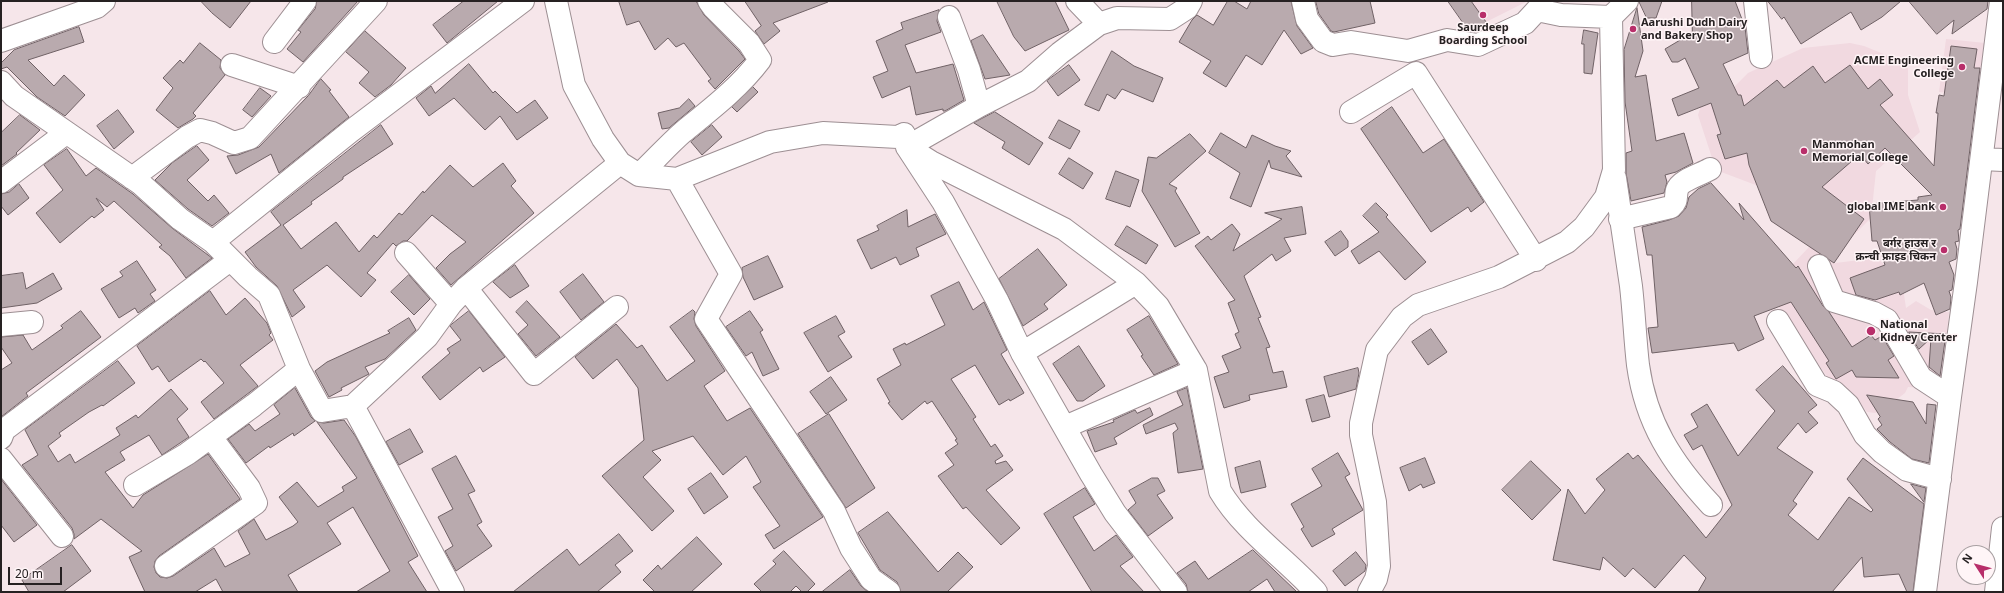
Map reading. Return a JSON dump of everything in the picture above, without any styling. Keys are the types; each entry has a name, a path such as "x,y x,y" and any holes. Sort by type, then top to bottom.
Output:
{"main road":[{"path":"1,41 97,7 104,1"},
{"path":"274,42 305,1"},
{"path":"132,178 187,137 200,130 234,142 250,138 376,1"},
{"path":"213,242 351,131 523,1"},
{"path":"556,1 574,85 603,139 620,163 639,175 678,180 770,142 823,133 898,137 904,134 907,147 943,202 997,300 1022,352 1115,513 1176,592"},
{"path":"639,175 682,132 701,118 739,84 760,60 750,43 714,8 709,1"},
{"path":"1077,1 1099,24"},
{"path":"907,147 979,106 1028,81 1060,53 1099,24 1117,18 1170,19 1187,8 1191,1"},
{"path":"1303,1 1308,19 1323,42 1333,45 1351,42 1408,51 1447,40 1478,45 1525,23 1537,10 1561,15 1611,17"},
{"path":"1627,1 1611,17 1614,170 1631,286 1638,364 1647,405 1665,447 1678,467 1711,505"},
{"path":"1755,1 1761,57"},
{"path":"1925,592 1999,35 2001,1"},
{"path":"949,17 969,70 979,106"},
{"path":"232,65 298,86"},
{"path":"1351,112 1416,73 1536,260"},
{"path":"1,82 14,96 132,178 180,219 213,242 230,260 269,295 299,369 322,411 353,406 427,337 451,304 466,288 620,163"},
{"path":"1,182 66,133"},
{"path":"907,147 931,162 1064,229 1136,283 1158,306 1196,370 1220,491 1228,505 1308,590"},
{"path":"1982,159 2003,160"},
{"path":"1369,592 1376,579 1379,566 1375,502 1361,435 1361,423 1377,350 1402,317 1418,305 1499,277 1536,260 1567,242 1584,227 1606,197 1614,170"},
{"path":"1620,219 1671,207 1675,203 1678,187 1710,170"},
{"path":"678,180 731,274 706,319 834,511 851,548 871,579 889,592"},
{"path":"406,253 451,304"},
{"path":"1,438 4,430 230,260"},
{"path":"1819,266 1834,301 1874,313 1887,320 1921,378 1950,397"},
{"path":"1022,352 1136,283"},
{"path":"466,288 534,374 617,307"},
{"path":"1778,321 1817,385 1834,392 1848,406 1865,435 1882,452 1907,470 1940,479"},
{"path":"1,324 32,322"},
{"path":"135,485 187,454 299,369"},
{"path":"1065,427 1196,370"},
{"path":"353,406 453,592"},
{"path":"166,566 256,504 249,488 211,436"},
{"path":"1,459 62,536"},
{"path":"1999,579 2003,528"}],"shaded area":[{"name":"Saurdeep Boarding School","path":"1457,1 1528,1 1476,27"},
{"name":"ACME Engineering College","path":"1946,39 1985,43 1978,96 1939,92"},
{"name":"Manmohan Memorial College","path":"1850,43 1864,46 1908,64 1908,95 1920,132 1876,171 1871,218 1834,255 1782,195 1716,170 1698,115 1705,93 1723,92 1734,87 1748,73 1803,48"},
{"name":"National Kidney Center","path":"1810,246 1835,263 1877,258 1902,281 1906,308 1916,301 1931,310 1949,312 1941,389 1908,387 1905,393 1883,410 1875,413 1867,412 1849,390 1837,391 1778,306 1774,284"}],"building":[{"path":"201,1 251,1 230,28 212,13"},
{"path":"317,1 358,1 303,62 287,49 301,32 298,30 315,9"},
{"path":"464,1 498,1 447,43 433,25"},
{"path":"619,1 696,1 704,15 745,59 715,89 708,81 711,79 684,43 676,47 668,38 655,50 639,21 627,25"},
{"path":"745,1 828,2 773,23 780,31 764,44 755,31 761,26"},
{"path":"997,1 1055,1 1069,30 1025,51 1014,37"},
{"path":"1228,1 1234,1 1247,9 1251,1 1291,1 1297,26 1313,48 1301,54 1284,30 1262,65 1246,55 1226,87 1203,73 1211,61 1179,42 1192,20 1197,15 1213,25"},
{"path":"1316,1 1370,1 1375,23 1334,32 1331,31 1319,14"},
{"path":"1448,1 1471,1 1489,26 1476,32 1469,31"},
{"path":"1639,1 1662,1 1656,18 1647,18"},
{"path":"1692,1 1735,1 1745,27 1748,53 1723,64 1738,95 1741,95 1744,106 1777,80 1784,88 1813,66 1825,83 1850,65 1868,89 1880,79 1893,95 1880,105 1934,166 1938,113 1936,113 1939,95 1944,96 1951,46 1977,49 1974,68 1980,68 1960,229 1958,230 1959,241 1955,242 1957,249 1956,259 1949,262 1954,275 1952,290 1949,291 1951,297 1950,309 1936,315 1924,283 1900,295 1899,292 1875,300 1856,295 1850,278 1885,265 1877,241 1872,241 1869,204 1918,200 1918,197 1932,195 1885,148 1868,164 1860,154 1822,187 1864,219 1834,263 1771,221 1749,165 1747,153 1725,159 1717,135 1721,134 1711,103 1678,116 1672,99 1699,88 1685,58 1678,62 1672,62 1665,49 1692,33"},
{"path":"1768,1 1901,1 1882,17 1861,30 1851,12 1801,44 1784,17 1782,19"},
{"path":"1909,1 1988,1 1987,9 1952,34 1954,20 1937,34"},
{"path":"1637,8 1643,51 1635,77 1646,75 1656,141 1684,133 1693,163 1676,172 1665,175 1667,182 1664,193 1631,201 1626,173 1626,153 1632,151 1625,102 1624,50"},
{"path":"939,10 937,21 941,32 905,45 916,73 953,64 964,100 945,111 943,111 943,109 916,115 910,86 882,98 873,77 888,71 876,41 903,29 901,23"},
{"path":"79,27 84,42 28,60 54,86 64,75 85,95 65,116 37,97 7,67 1,69 1,63 14,50"},
{"path":"1584,30 1598,33 1592,74 1584,73 1584,44 1582,44"},
{"path":"365,31 406,68 391,85 375,97 359,83 369,72 346,52"},
{"path":"983,35 1010,75 985,79 971,41"},
{"path":"200,43 221,60 220,68 225,75 193,113 196,116 178,128 156,110 173,88 163,78 180,60 183,63"},
{"path":"1112,51 1134,66 1163,78 1153,102 1122,89 1115,99 1107,94 1099,111 1085,105"},
{"path":"469,64 493,93 495,91 517,113 535,100 548,118 517,140 500,116 485,130 454,98 429,116 416,98 431,86 435,93"},
{"path":"1069,65 1080,80 1058,96 1047,81"},
{"path":"321,79 331,90 329,91 349,117 279,173 271,154 236,174 227,156 238,155 259,147 308,96"},
{"path":"753,87 758,92 737,112 732,107"},
{"path":"260,88 271,96 252,117 243,110"},
{"path":"689,99 695,106 669,128 662,129 658,113 679,108"},
{"path":"1392,107 1423,153 1444,139 1484,202 1471,212 1468,207 1431,232 1361,129"},
{"path":"118,110 134,132 114,149 97,126"},
{"path":"995,112 1043,143 1029,165 1002,148 1005,142 974,123"},
{"path":"20,115 40,130 16,153 17,154 1,166 1,133"},
{"path":"1059,120 1080,131 1070,149 1049,138"},
{"path":"381,125 393,144 343,177 343,179 311,202 312,204 283,225 301,249 336,222 359,252 374,235 377,238 399,213 402,215 423,191 424,193 450,165 473,187 503,163 516,181 511,186 534,213 451,285 436,268 450,254 466,242 432,215 407,241 403,241 396,246 393,243 367,273 376,280 361,297 327,265 293,290 305,307 292,317 277,286 256,267 245,252 281,225 271,212"},
{"path":"712,125 722,137 702,155 691,142"},
{"path":"1221,133 1246,148 1252,135 1275,146 1291,151 1286,156 1302,177 1271,168 1269,160 1251,207 1230,198 1240,173 1209,153"},
{"path":"1190,134 1206,151 1169,184 1177,188 1175,191 1200,233 1175,247 1142,191 1148,157 1156,158"},
{"path":"197,146 209,160 187,180 208,201 214,195 229,213 212,226 188,209 155,180 172,163"},
{"path":"67,149 86,176 96,168 133,194 172,228 212,258 186,278 170,256 159,247 162,245 114,201 107,207 96,198 104,210 94,218 92,216 60,243 36,213 63,190 44,165"},
{"path":"1069,158 1093,173 1083,189 1059,174"},
{"path":"1116,171 1139,180 1130,207 1106,199"},
{"path":"1711,183 1744,220 1739,203 1796,268 1798,266 1823,306 1829,312 1852,347 1871,335 1875,340 1882,336 1894,356 1888,360 1899,378 1856,377 1852,370 1836,379 1826,363 1829,361 1791,302 1754,316 1764,339 1738,351 1734,343 1652,353 1648,328 1658,327 1652,255 1647,255 1642,227 1679,216 1686,208 1689,197 1698,189"},
{"path":"19,184 29,198 8,215 1,206 1,194 9,192"},
{"path":"1376,203 1388,215 1386,217 1426,262 1405,280 1379,251 1359,264 1351,251 1379,232 1363,216"},
{"path":"1302,207 1306,234 1284,238 1291,251 1276,261 1272,254 1244,276 1261,317 1258,318 1270,347 1266,348 1273,373 1283,371 1287,387 1249,395 1250,400 1224,408 1214,377 1229,372 1222,356 1241,348 1235,334 1239,332 1228,303 1235,300 1195,246 1208,236 1211,240 1232,224 1240,234 1233,251 1282,219 1265,213"},
{"path":"907,210 908,227 935,214 946,234 916,248 919,256 900,265 896,257 871,269 857,240 879,230 877,226"},
{"path":"1127,226 1158,245 1146,264 1115,245"},
{"path":"1341,231 1348,241 1348,247 1335,256 1325,242"},
{"path":"1038,249 1067,285 1044,304 1048,309 1023,326 999,279"},
{"path":"768,256 783,287 754,300 743,277 742,268"},
{"path":"137,261 156,290 150,294 155,301 138,313 135,308 119,318 101,289 123,276 120,272"},
{"path":"515,265 529,286 510,298 493,282"},
{"path":"23,273 26,289 53,273 62,289 37,303 1,308 1,276"},
{"path":"583,274 604,302 581,320 560,292"},
{"path":"409,275 430,299 414,315 391,292"},
{"path":"959,282 973,310 984,302 1007,350 1001,354 1024,393 999,405 975,365 951,379 976,417 973,419 991,447 995,444 1003,456 995,461 996,464 1006,461 1013,470 986,490 1020,528 1001,545 966,507 963,509 938,476 954,465 945,453 958,444 955,440 957,439 932,401 927,404 925,401 902,420 888,403 890,402 877,379 901,365 893,349 905,343 906,345 945,325 931,296"},
{"path":"210,291 226,315 245,298 267,323 271,333 269,335 273,340 240,365 258,386 214,419 201,402 224,383 205,361 204,362 201,359 169,382 158,366 152,370 137,346"},
{"path":"527,301 560,337 536,356 518,334 528,325 516,312"},
{"path":"693,310 695,312 694,319 696,326 725,371 704,386 727,421 750,408 823,517 774,549 765,535 780,526 753,487 761,482 746,456 723,475 693,436 652,451 661,460 643,477 674,511 652,531 602,476 644,440 638,388 617,359 593,379 575,357 616,324 637,348 642,345 667,381 695,361 670,327"},
{"path":"81,311 101,337 26,393 28,396 1,417 1,370 12,363 1,347 1,337 23,335 32,350 63,328 61,326"},
{"path":"469,311 505,357 483,372 480,367 440,400 422,377 450,353 447,349 461,340 450,326"},
{"path":"750,311 763,330 760,332 779,369 763,376 752,352 746,356 726,327"},
{"path":"836,316 845,332 838,336 852,357 828,372 804,333"},
{"path":"1149,316 1178,364 1154,375 1141,356 1143,355 1127,330"},
{"path":"409,318 416,330 385,359 365,367 369,374 341,388 342,390 329,397 315,371 327,362 390,333 388,331"},
{"path":"1431,329 1447,352 1428,365 1412,342"},
{"path":"1909,332 1946,334 1940,376 1929,367 1931,338 1919,349"},
{"path":"1079,346 1105,386 1083,401 1077,401 1053,364"},
{"path":"118,361 135,383 103,406 102,405 89,412 59,433 61,436 48,446 58,462 70,454 75,463 120,435 116,428 136,415 138,418 171,389 188,409 177,419 189,437 162,455 149,435 120,452 125,460 105,472 133,508 143,495 208,454 240,499 159,556 155,561 154,567 156,573 160,577 167,578 173,576 214,548 225,567 250,554 238,531 254,519 266,540 293,526 298,522 279,497 297,482 318,507 344,491 342,487 357,478 317,422 324,423 344,420 356,437 418,556 408,562 427,592 356,592 390,571 353,507 327,523 341,544 288,575 298,592 223,592 216,579 195,592 145,592 129,557 142,551 101,519 74,539 72,528 22,465 38,455 25,430"},
{"path":"1783,366 1817,405 1808,412 1818,423 1806,433 1798,423 1777,448 1813,472 1793,501 1797,504 1788,515 1818,540 1849,497 1871,512 1873,510 1847,479 1863,458 1924,504 1913,592 1907,592 1899,574 1864,577 1862,557 1832,592 1698,592 1706,578 1684,555 1655,588 1633,568 1625,577 1603,557 1600,570 1553,560 1568,489 1585,514 1605,490 1596,479 1628,453 1633,459 1638,455 1706,538 1732,505 1702,445 1693,450 1684,435 1698,427 1691,414 1707,404 1738,456 1775,411 1756,390"},
{"path":"1358,368 1359,373 1356,389 1329,397 1324,377"},
{"path":"831,377 847,400 826,414 810,392"},
{"path":"295,388 311,417 315,421 294,436 293,433 270,448 269,446 246,463 228,439 249,424 255,431 280,414 274,405"},
{"path":"1187,388 1203,469 1178,473 1173,433 1178,429 1175,423 1146,434 1143,425 1183,405 1177,392"},
{"path":"1324,395 1330,417 1312,422 1306,400"},
{"path":"1867,395 1913,402 1926,424 1927,404 1936,405 1929,463 1912,459 1890,442 1877,429 1882,425 1878,419 1880,417"},
{"path":"1150,408 1153,415 1114,438 1117,444 1095,452 1087,431 1114,422 1113,420 1135,410 1137,413"},
{"path":"829,414 875,488 846,508 798,434"},
{"path":"410,429 423,452 399,465 386,442"},
{"path":"1338,453 1350,474 1345,477 1363,510 1332,529 1335,534 1312,547 1301,529 1304,527 1291,504 1322,486 1312,469"},
{"path":"456,456 475,491 468,494 482,522 477,525 492,546 456,571 445,551 453,546 438,517 453,509 432,469"},
{"path":"1425,458 1435,483 1423,488 1421,484 1409,491 1400,468"},
{"path":"1260,461 1266,487 1241,493 1235,468"},
{"path":"1531,461 1561,490 1532,520 1502,490"},
{"path":"711,473 728,497 704,514 688,489"},
{"path":"1152,478 1158,478 1165,491 1157,495 1173,518 1148,536 1128,510 1136,503 1129,491"},
{"path":"1,479 37,525 14,542 1,525"},
{"path":"1911,484 1926,488 1924,502"},
{"path":"1085,488 1095,504 1073,517 1094,551 1116,535 1133,557 1120,566 1144,592 1092,592 1044,514"},
{"path":"888,512 938,572 958,552 973,567 947,592 901,592 897,582 880,570 858,533"},
{"path":"619,534 633,551 615,565 621,572 597,592 513,592 567,549 579,565"},
{"path":"697,537 722,564 691,592 655,592 643,580 658,565 661,569"},
{"path":"72,545 91,571 63,592 29,592 22,580"},
{"path":"1253,550 1297,592 1275,592 1267,579 1248,592 1188,592 1186,584 1177,573 1195,561 1208,579"},
{"path":"784,551 815,584 807,592 802,592 796,586 790,592 762,592 754,584 776,564 773,561"},
{"path":"1356,552 1366,565 1365,571 1345,586 1333,571"},
{"path":"850,570 861,586 868,592 822,592"}],"place":[{"name":"Saurdeep Boarding School","path":"1483,15"},
{"name":"Aarushi Dudh Dairy and Bakery Shop","path":"1633,29"},
{"name":"ACME Engineering College","path":"1962,67"},
{"name":"Manmohan Memorial College","path":"1804,151"},
{"name":"global IME bank","path":"1943,207"},
{"name":"बर्गर हाउस र क्रन्ची फ्राइड चिकन","path":"1944,250"},
{"name":"National Kidney Center","path":"1871,331"}]}
